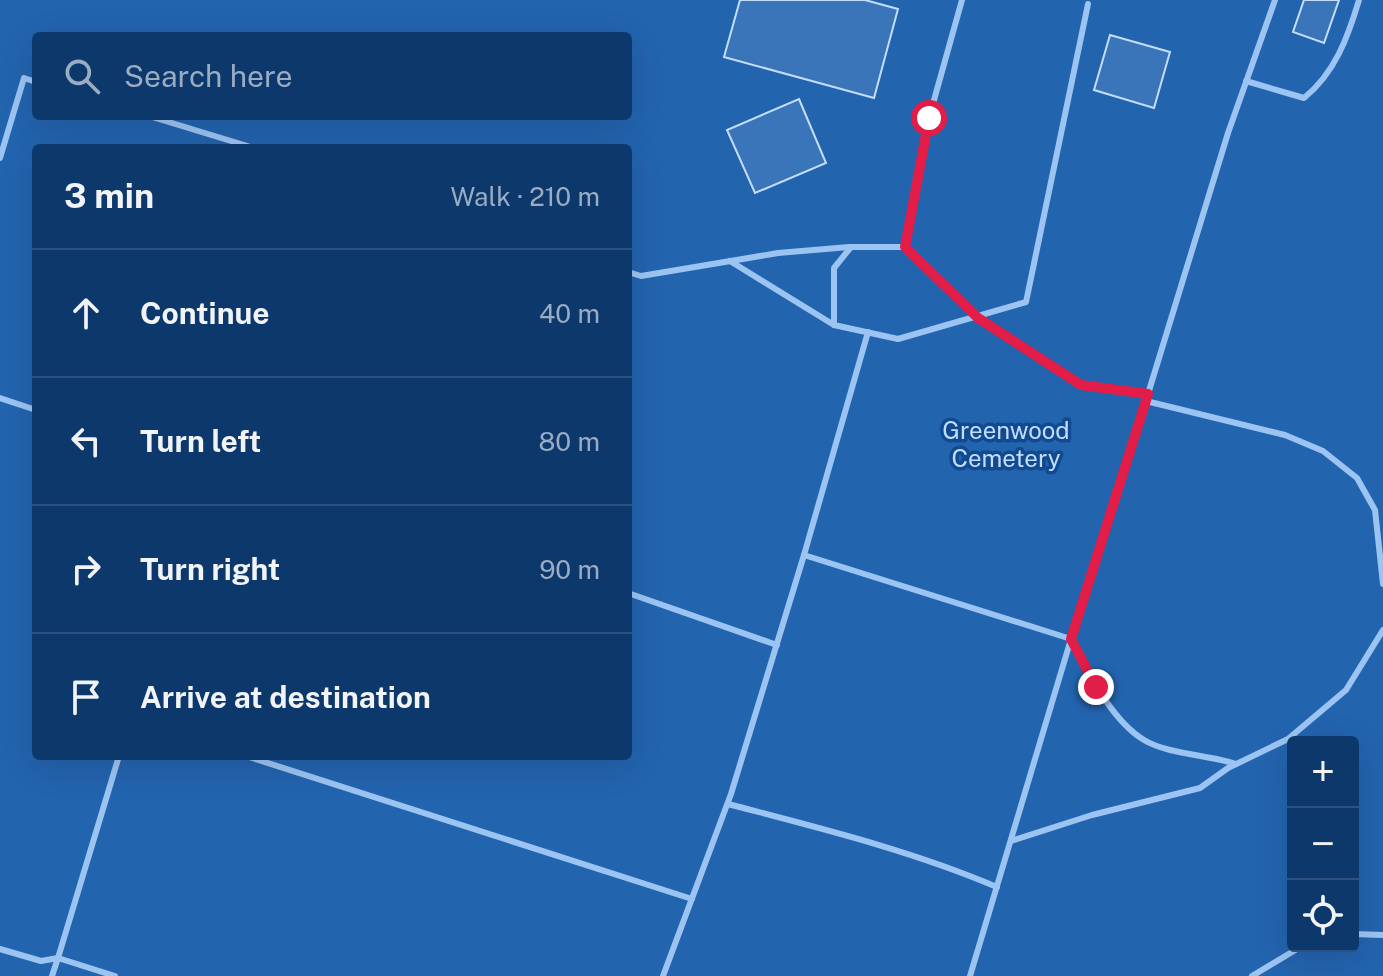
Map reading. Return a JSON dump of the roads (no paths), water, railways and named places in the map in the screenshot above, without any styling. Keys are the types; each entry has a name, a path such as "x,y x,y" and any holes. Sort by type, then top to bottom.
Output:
{"lane":[{"path":"905,247 929,118 962,0"},
{"path":"970,976 1071,639 1246,81 1275,0"},
{"path":"1246,81 1304,98 1322,84 1349,35 1359,0"},
{"path":"730,261 834,325 898,339 1026,302 1088,4"},
{"path":"0,158 24,78 32,81"},
{"path":"162,120 241,144"},
{"path":"834,325 834,268 851,247"},
{"path":"632,273 641,276 778,253 851,247 905,247 978,318 1081,385 1147,398 1285,435 1323,451 1357,478 1375,510 1383,584"},
{"path":"663,976 728,804 868,332"},
{"path":"0,398 32,409"},
{"path":"804,555 1071,639 1096,687 1125,723 1145,741 1236,764"},
{"path":"632,594 777,645"},
{"path":"1011,841 1092,815 1200,788 1236,764 1288,739 1346,690 1383,630"},
{"path":"52,976 118,760"},
{"path":"258,760 692,899"},
{"path":"728,804 881,844 997,887"},
{"path":"1359,934 1383,935"},
{"path":"0,949 41,961 58,958 115,976"},
{"path":"1252,976 1292,952"}],"park label":[{"name":"Greenwood Cemetery","path":"1006,445"}]}
